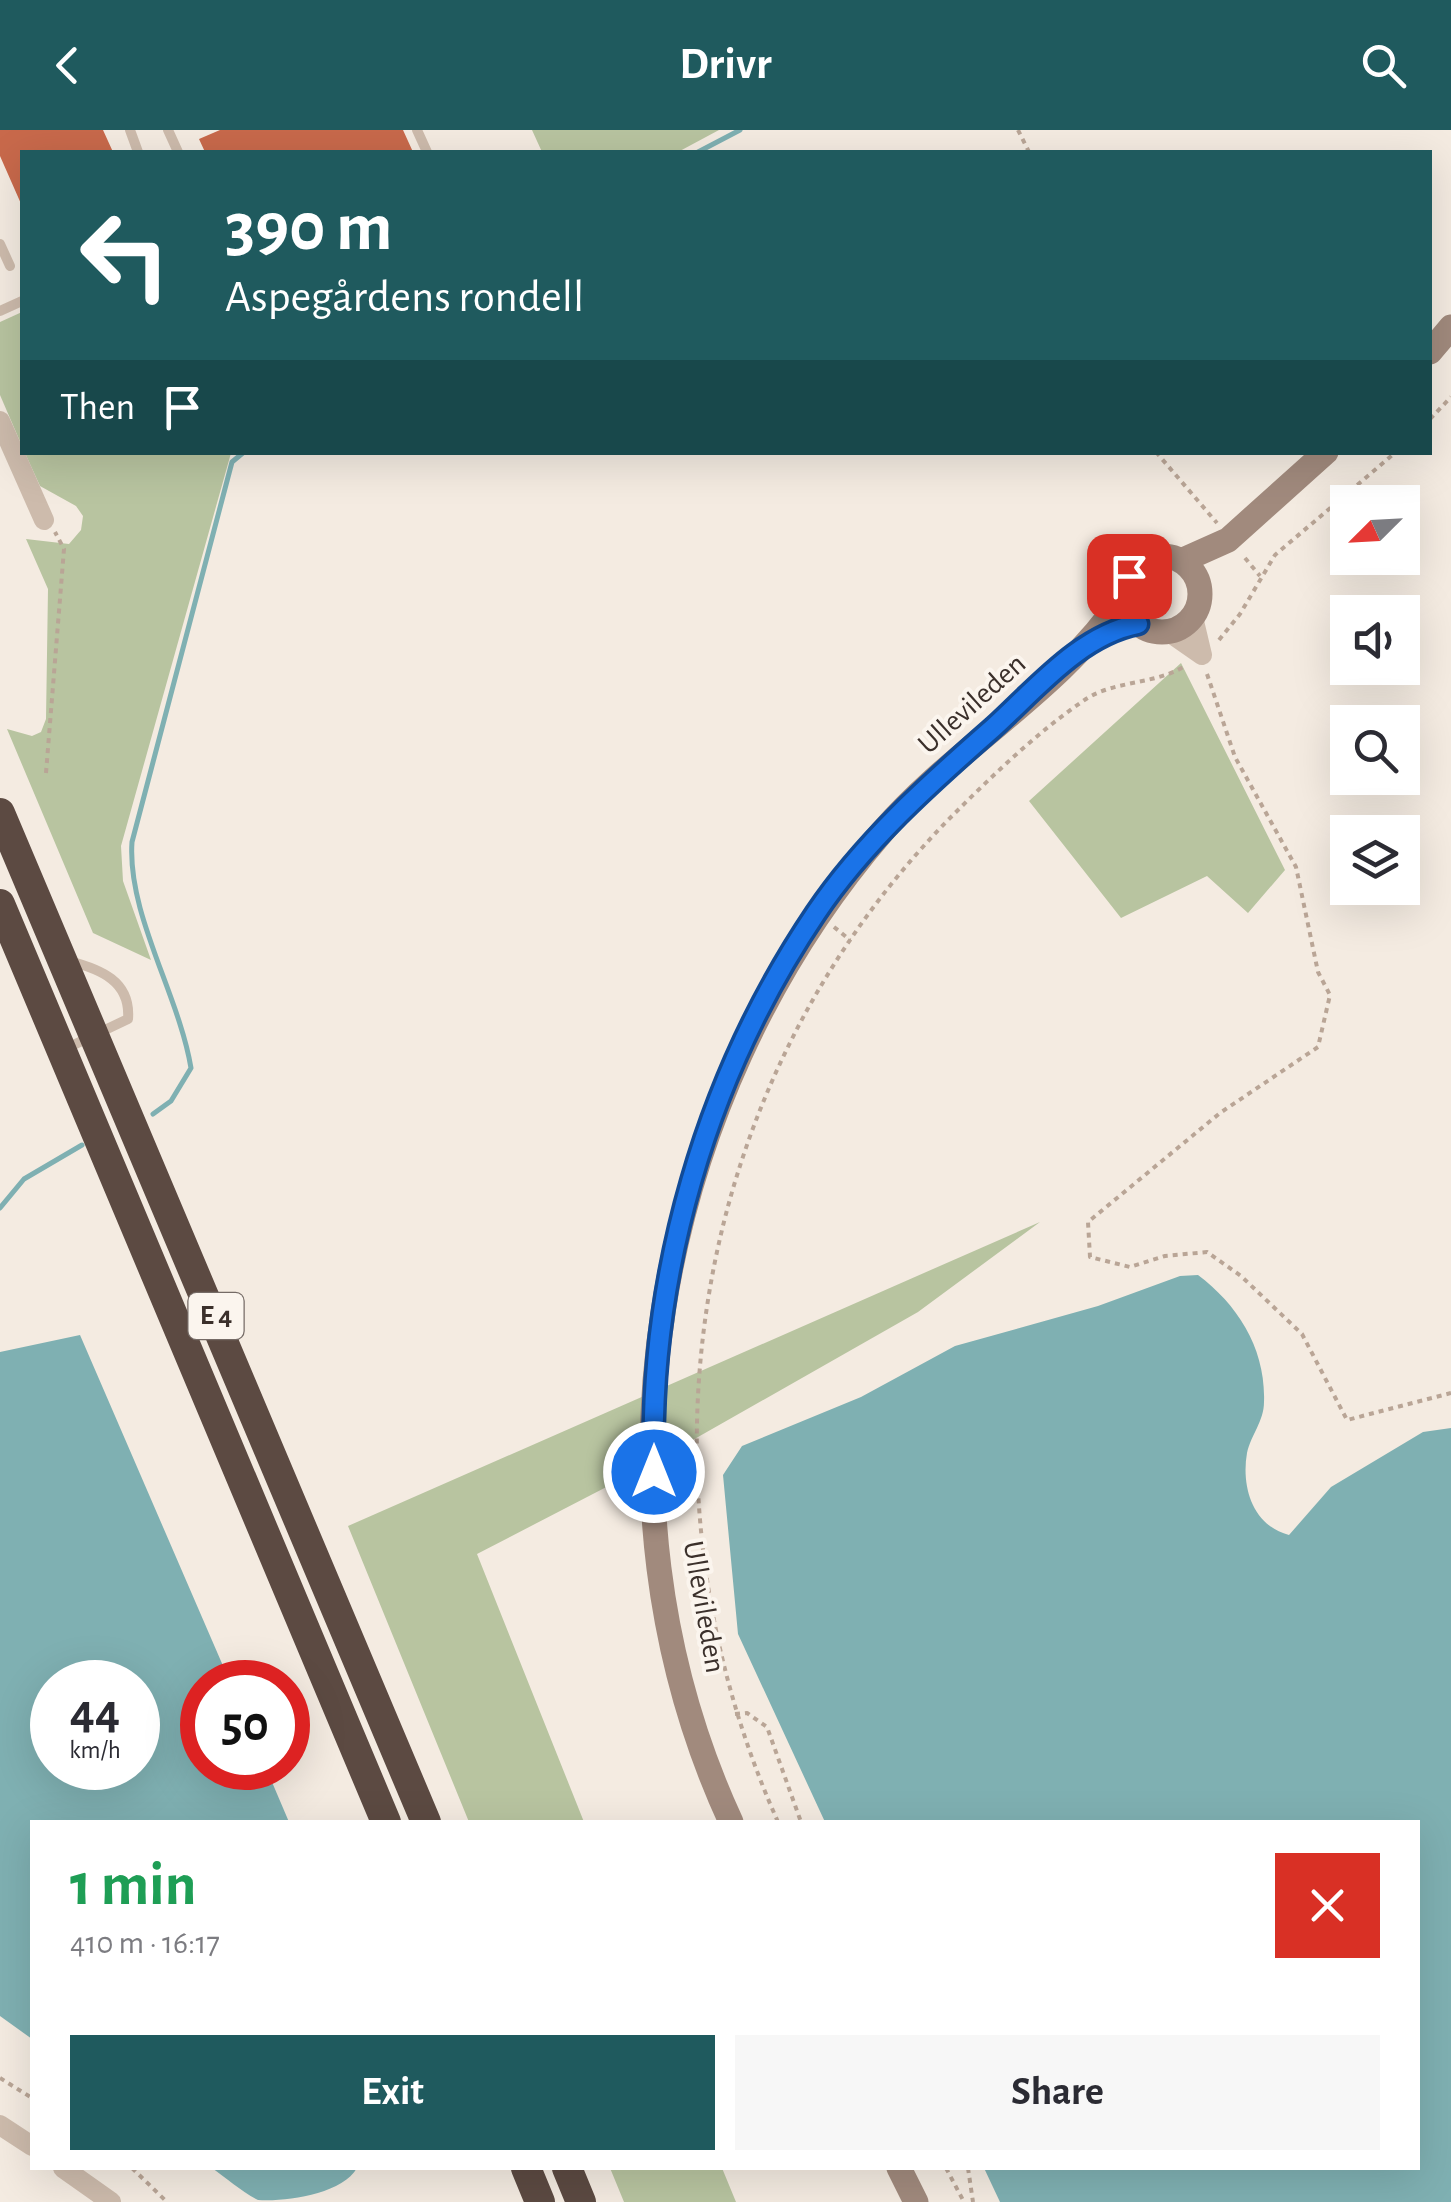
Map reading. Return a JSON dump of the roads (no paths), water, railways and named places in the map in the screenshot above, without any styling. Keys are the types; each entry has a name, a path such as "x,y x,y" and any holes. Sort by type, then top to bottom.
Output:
{"highway":[{"name":"E 4","path":"0,813 425,1820"},
{"name":"E 4","path":"0,904 385,1820"},
{"path":"527,2170 540,2202"},
{"path":"568,2170 580,2202"}],"main road":[{"path":"1432,350 1451,326"},
{"path":"1230,540 1181,561 1162,556 1143,561 1129,576 1124,595 1138,624 1168,632 1193,617 1200,586 1230,540 1323,455"},
{"path":"1181,561 1200,586"},
{"name":"Ullevileden","path":"730,1820 694,1724 678,1662 655,1507 656,1365 666,1282 687,1195 711,1120 743,1045 816,912 885,828 1090,642 1124,595"},
{"name":"Ullevileden","path":"1090,642 1138,624"},
{"path":"901,2170 916,2202"}],"street":[{"path":"0,420 44,520"},
{"path":"1168,632 1203,653 1193,617"},
{"path":"0,2125 30,2145"},
{"path":"66,2170 110,2202"}],"lane":[{"path":"0,244 10,266"},
{"path":"62,1050 128,1019 129,1005 110,976 64,960"}],"water":[{"path":"1198,1275 1212,1287 1237,1314 1255,1346 1263,1383 1263,1409 1247,1453 1246,1479 1258,1514 1277,1530 1289,1535 1331,1487 1423,1432 1451,1428 1451,2202 1000,2202 985,2170 1420,2170 1420,1820 824,1820 738,1634 723,1475 742,1446 861,1397 955,1346 1098,1306 1180,1276"},
{"path":"80,1335 220,1660 180,1660 180,1790 275,1790 288,1820 30,1820 30,2038 0,2016 0,1352"},
{"path":"215,2170 355,2170 339,2184 298,2198 252,2197"}],"waterway":[{"path":"702,150 740,130"},
{"path":"153,1114 171,1101 191,1068 137,897 132,842 232,462 240,455"},
{"path":"0,1208 24,1179 82,1145"}]}
